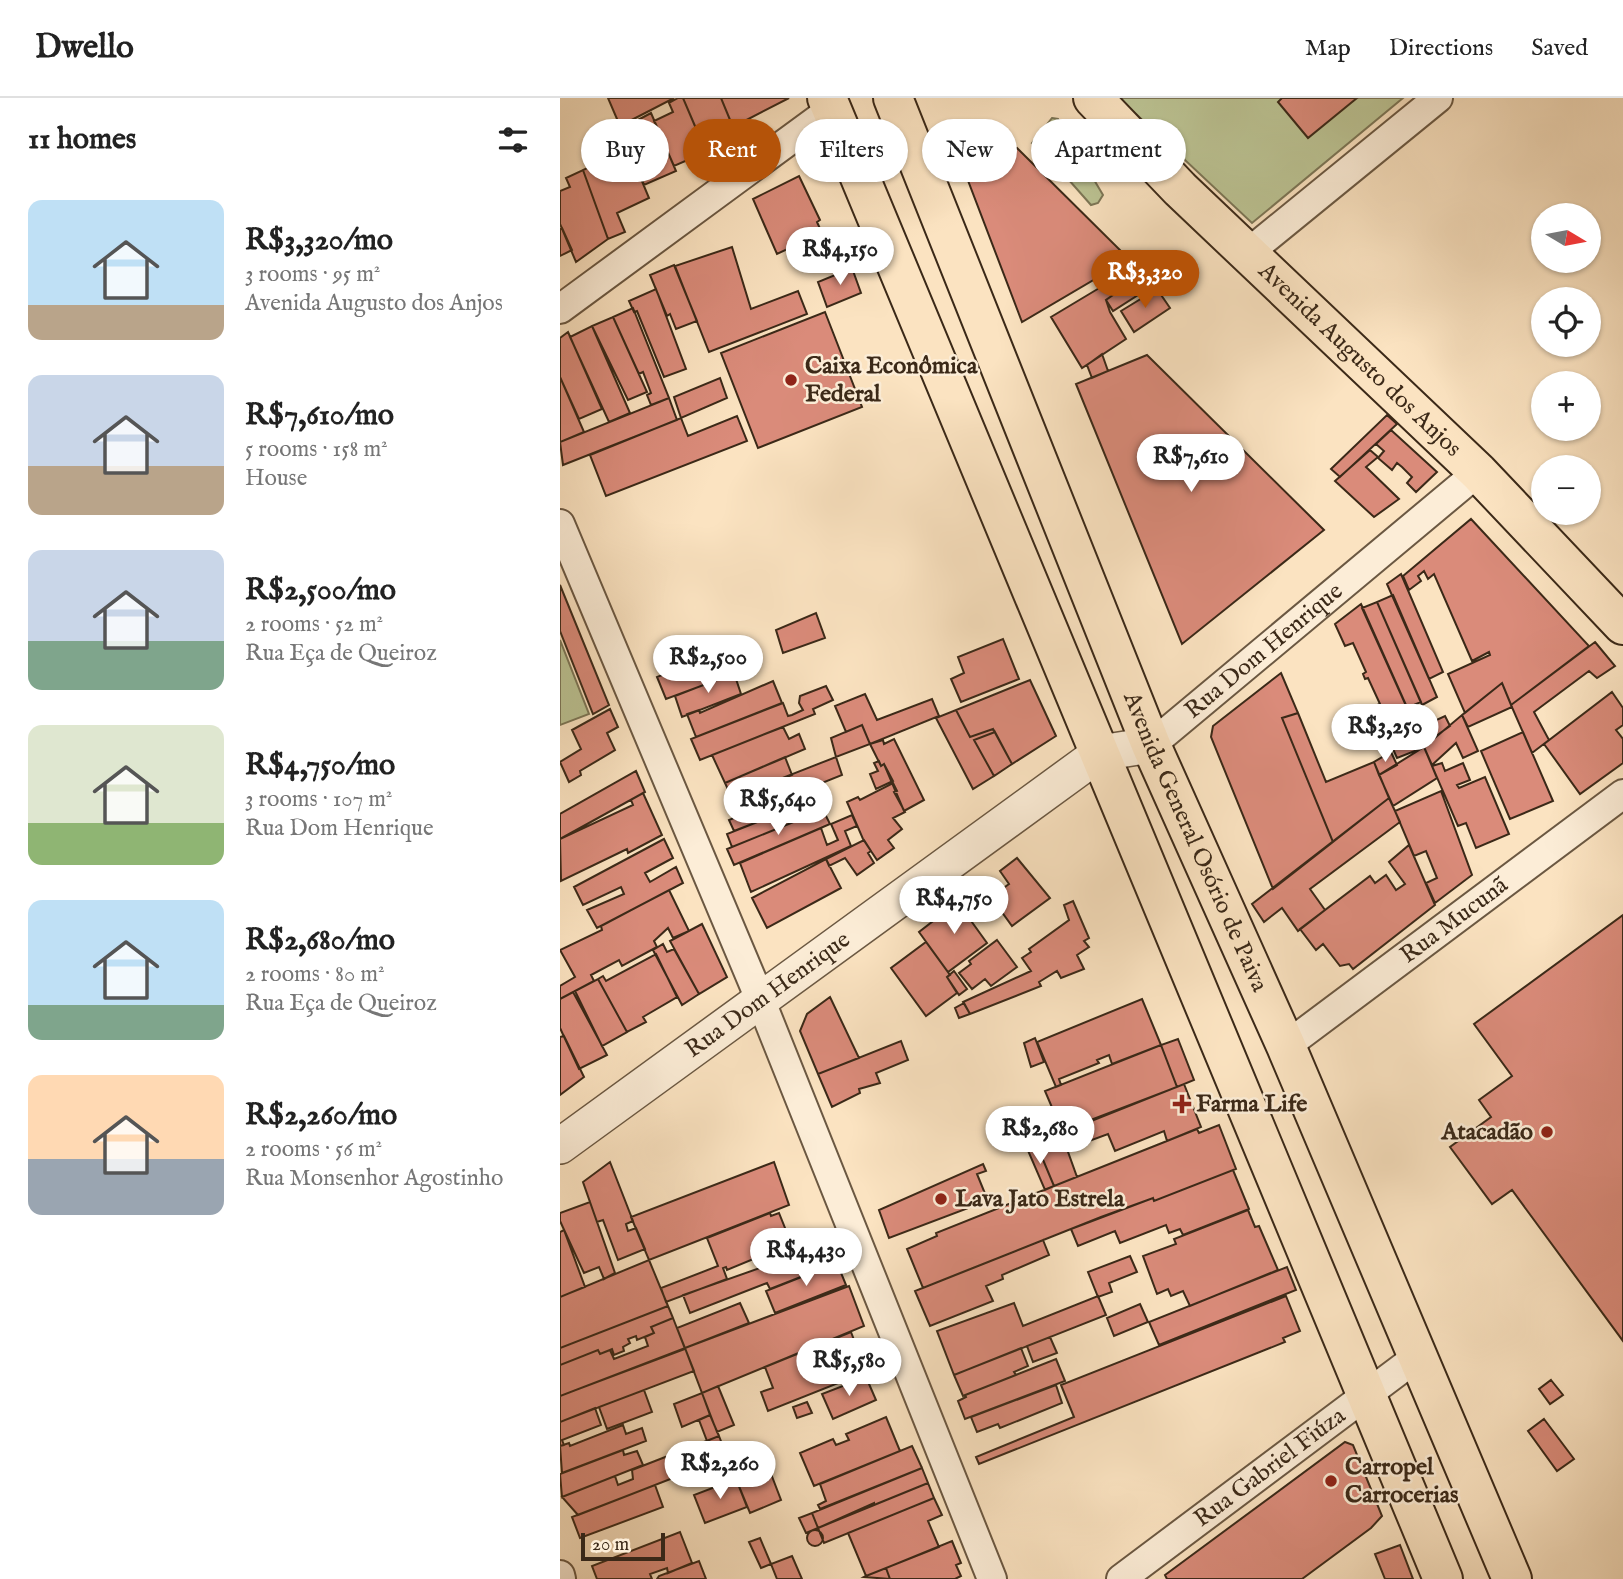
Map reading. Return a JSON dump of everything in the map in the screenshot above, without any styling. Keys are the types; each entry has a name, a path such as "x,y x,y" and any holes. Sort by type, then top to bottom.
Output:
{"main road":[{"name":"Avenida General Osório de Paiva","path":"893,98 1151,745 1286,1046 1512,1579"},
{"name":"Avenida Augusto dos Anjos","path":"1093,98 1248,253 1478,471 1622,620"},
{"name":"Avenida General Osório de Paiva","path":"830,103 1443,1579"}],"street":[{"path":"1248,253 1438,98"},
{"path":"560,309 830,103"},
{"name":"Rua Dom Henrique","path":"560,1146 1100,753 1151,745 1478,471"},
{"path":"560,524 760,999 992,1579"},
{"name":"Rua Mucunã","path":"1286,1046 1623,794"},
{"name":"Rua Gabriel Fiúza","path":"1121,1579 1417,1357"}],"green space":[{"path":"1119,98 1403,98 1252,223 1186,161 1186,119 1141,119"},
{"path":"1071,182 1095,182 1103,195 1098,203 1091,205"},
{"path":"560,640 589,714 560,725"}],"building":[{"path":"608,98 674,98 634,119 617,119"},
{"path":"683,98 692,119 683,119 683,162 674,166 669,155 669,119 658,119 673,112 669,103"},
{"path":"683,98 721,98 730,119 692,119"},
{"path":"721,98 789,98 748,119 730,119"},
{"path":"1282,98 1357,98 1308,138 1278,102"},
{"path":"651,113 654,119 640,119"},
{"path":"1017,148 1031,162 1031,182 1051,182 1129,259 1022,322 969,182 1017,182"},
{"path":"669,155 676,171 669,174"},
{"path":"581,171 581,182 587,182 608,239 576,262 560,224 560,191 570,187 566,178"},
{"path":"795,178 795,182 802,182 820,220 817,222 822,233 777,254 753,199"},
{"path":"587,182 642,182 649,198 617,213 625,232 608,239"},
{"path":"562,228 572,250 560,256 560,229"},
{"path":"732,247 751,309 798,291 807,314 709,352 675,266"},
{"path":"1131,258 1149,288 1113,311 1106,300 1113,295 1101,277"},
{"path":"674,265 697,321 676,329 670,314 667,316 650,275"},
{"path":"852,268 861,293 827,307 818,282"},
{"path":"1106,284 1113,295 1106,300 1110,312 1126,339 1082,368 1051,317"},
{"path":"656,289 686,369 664,377 637,311 634,312 629,301"},
{"path":"1157,289 1170,308 1134,332 1121,311"},
{"path":"633,308 669,398 651,405 647,395 651,393 643,372 639,374 613,317"},
{"name":"Caixa Econômica Federal","path":"825,312 862,407 758,448 721,353"},
{"path":"613,317 647,392 628,400 592,326"},
{"path":"592,326 630,413 609,422 570,337"},
{"path":"568,332 602,409 579,419 560,377 560,338"},
{"path":"1102,354 1108,371 1092,378 1087,365"},
{"path":"1147,355 1324,530 1182,644 1076,384"},
{"path":"560,377 584,432 560,442"},
{"path":"720,378 727,398 681,418 674,397"},
{"path":"669,398 677,420 563,465 560,442"},
{"path":"1387,415 1397,424 1340,477 1331,469"},
{"path":"737,416 747,441 606,496 590,455 681,418 688,436"},
{"path":"1391,430 1437,472 1416,492 1407,483 1412,477 1402,467 1397,463 1392,470 1378,458 1384,451 1376,444"},
{"path":"1370,450 1378,457 1366,467 1399,499 1374,517 1335,481"},
{"path":"1471,519 1589,646 1511,705 1502,683 1465,713 1448,674 1490,655 1489,652 1472,661 1434,574 1428,579 1424,571 1418,576 1421,581 1409,590 1403,576"},
{"path":"1401,574 1443,672 1429,679 1387,584"},
{"path":"560,585 609,705 593,714 560,631"},
{"path":"1393,595 1437,697 1422,705 1377,602"},
{"path":"1377,602 1421,702 1407,708 1362,608"},
{"path":"1361,604 1414,723 1409,725 1420,749 1397,758 1374,706 1380,704 1368,678 1365,679 1363,674 1366,672 1353,643 1345,646 1335,624"},
{"path":"816,613 825,638 783,653 776,630"},
{"path":"1003,639 1019,679 961,702 951,679 964,673 958,657"},
{"path":"1595,642 1615,666 1597,678 1589,671 1534,712 1549,740 1532,753 1511,705"},
{"path":"729,648 735,666 744,662 747,669 666,699 657,677"},
{"path":"734,673 741,694 682,717 675,696"},
{"path":"1281,673 1298,713 1282,718 1333,842 1273,889 1211,737 1213,726"},
{"path":"1030,680 1056,736 1012,764 993,729 970,737 956,710"},
{"path":"773,681 782,703 696,737 687,714 699,710 700,713"},
{"path":"1502,683 1512,707 1468,727 1462,715"},
{"path":"826,686 833,700 813,709 815,714 700,760 691,739 783,703 788,716 792,715 803,710 799,703 800,696"},
{"path":"1612,692 1623,708 1623,725 1616,730 1623,739 1623,763 1580,794 1544,744"},
{"path":"865,694 877,720 932,699 939,716 870,744 862,725 846,732 835,706"},
{"path":"610,709 618,727 607,733 615,750 580,771 581,775 569,782 560,762 581,749 572,730"},
{"path":"956,710 970,737 993,729 995,732 974,740 994,776 973,789 936,718"},
{"path":"1298,713 1326,782 1374,762 1389,798 1333,842 1282,718"},
{"path":"1462,715 1478,751 1463,758 1456,743 1432,765 1424,747"},
{"path":"1445,716 1450,726 1436,736 1430,723"},
{"path":"1430,723 1436,736 1424,747 1418,733"},
{"path":"862,725 870,744 836,757 831,738"},
{"path":"783,727 789,739 799,734 805,749 725,783 712,755"},
{"path":"995,732 1012,764 994,776 974,740"},
{"path":"1523,732 1553,801 1510,819 1481,751"},
{"path":"894,739 924,800 904,811 884,764 881,766 870,744 883,740 884,744"},
{"path":"1424,747 1437,778 1393,806 1379,775"},
{"path":"1391,752 1397,765 1379,775 1374,762"},
{"path":"785,757 792,775 732,798 725,783"},
{"path":"836,757 842,775 745,814 739,795"},
{"path":"879,761 881,766 884,764 893,781 876,789 870,774 878,771 874,763"},
{"path":"1442,763 1445,771 1463,763 1470,780 1457,785 1459,788 1485,777 1509,834 1476,848 1466,823 1458,826 1432,766"},
{"path":"636,771 645,792 560,839 560,814"},
{"path":"893,783 897,791 894,792 905,812 893,818 902,829 888,840 894,848 877,860 863,839 847,802 858,797 860,800"},
{"path":"810,787 814,800 734,831 729,820"},
{"path":"1441,791 1472,875 1435,903 1426,883 1437,878 1426,851 1414,856 1395,811"},
{"path":"643,793 662,835 628,853 627,849 561,881 560,839 633,805 631,800"},
{"path":"819,798 823,810 732,847 727,834"},
{"path":"1389,798 1400,822 1310,889 1325,910 1298,931 1282,908 1264,922 1252,904"},
{"path":"823,810 830,824 734,865 727,849"},
{"path":"852,815 857,826 845,831 851,846 751,892 740,863 821,828 827,845 838,840 831,824"},
{"path":"664,839 673,858 645,873 650,882 676,867 683,883 597,928 587,910 624,894 621,887 583,905 574,887"},
{"path":"864,840 874,863 857,875 845,858 829,866 826,859"},
{"path":"1409,845 1435,905 1353,969 1349,964 1340,966 1323,944 1316,950 1300,929 1370,876 1375,883 1386,875 1396,890 1405,884 1389,862"},
{"path":"1017,858 1050,898 1012,926 991,897 1009,884 1000,871"},
{"path":"826,859 841,888 767,928 752,898"},
{"path":"669,890 689,931 673,938 668,928 654,941 657,947 622,966 619,960 591,975 594,981 560,999 560,986 575,977 560,950 602,930 601,926"},
{"path":"963,898 975,914 969,918 987,943 948,972 919,932"},
{"path":"1073,901 1089,938 1084,941 1089,947 1077,955 1084,969 1061,978 1057,971 1039,982 1041,986 970,1014 963,1002 1031,971 1022,958 1031,952 1029,949 1069,920 1064,905"},
{"name":"Atacadão","path":"1623,915 1623,1341 1512,1190 1492,1204 1450,1147 1491,1117 1479,1100 1512,1076 1474,1024"},
{"path":"702,924 727,977 699,994 670,941"},
{"path":"997,940 1017,967 991,986 985,979 972,989 959,973 971,964 969,961"},
{"path":"926,942 950,975 947,977 957,993 926,1016 891,968"},
{"path":"663,944 667,952 674,949 699,994 682,1005 653,950"},
{"path":"656,954 677,997 643,1017 646,1022 627,1032 598,979 603,976 606,981"},
{"path":"954,971 967,989 959,995 947,977"},
{"path":"598,979 627,1032 602,1046 575,991"},
{"path":"573,992 607,1055 579,1069 560,1028 560,999"},
{"path":"830,997 859,1058 818,1074 800,1031 807,1014"},
{"path":"1142,999 1161,1045 1112,1064 1109,1055 1097,1060 1099,1063 1059,1079 1061,1085 1056,1087 1037,1042"},
{"path":"964,1003 970,1014 959,1018 955,1008"},
{"path":"564,1036 584,1077 560,1095 560,1037"},
{"path":"1035,1038 1044,1062 1031,1067 1024,1043"},
{"path":"1178,1039 1194,1080 1177,1087 1161,1045"},
{"path":"901,1041 908,1060 876,1073 880,1083 859,1089 860,1093 832,1107 818,1074"},
{"path":"1161,1045 1177,1087 1062,1131 1045,1091"},
{"path":"1184,1084 1201,1127 1167,1141 1164,1131 1115,1151 1108,1134 1067,1149 1077,1177 1054,1186 1036,1143"},
{"path":"1219,1125 1236,1169 1154,1201 1153,1198 1101,1217 923,1288 907,1249 937,1236 936,1233 1197,1129 1199,1133"},
{"path":"1036,1143 1054,1186 1045,1190 1026,1146"},
{"path":"610,1162 633,1221 626,1224 628,1231 636,1228 645,1249 618,1260 603,1220 597,1222 583,1182"},
{"path":"774,1162 789,1205 649,1260 631,1217"},
{"name":"Lava Jato Estrela","path":"983,1164 986,1171 977,1174 986,1196 969,1203 971,1207 889,1238 879,1210"},
{"path":"1233,1170 1249,1209 1183,1235 1180,1229 1169,1233 1166,1225 1120,1243 1115,1231 1078,1246 1071,1229"},
{"path":"590,1202 615,1273 604,1279 599,1267 584,1273 560,1221 560,1213"},
{"path":"1248,1210 1255,1227 1259,1226 1278,1270 1190,1306 1183,1291 1171,1296 1168,1289 1157,1294 1143,1256 1176,1244 1174,1239"},
{"path":"770,1213 771,1216 779,1213 795,1253 772,1261 768,1253 727,1270 726,1267 723,1268 727,1279 666,1302 661,1288 718,1266 707,1238"},
{"path":"564,1230 585,1287 560,1297 560,1232"},
{"path":"1043,1240 1049,1255 1002,1275 1003,1279 986,1286 993,1301 930,1326 915,1291"},
{"path":"814,1249 821,1269 770,1289 767,1283 690,1313 683,1295"},
{"path":"1130,1256 1137,1272 1109,1283 1112,1292 1098,1297 1088,1272"},
{"path":"649,1260 668,1306 560,1348 560,1297"},
{"path":"837,1263 846,1285 775,1313 766,1291"},
{"path":"1287,1267 1296,1290 1159,1345 1149,1322"},
{"path":"849,1286 864,1326 702,1393 685,1348"},
{"path":"1098,1296 1106,1315 954,1375 937,1331 1014,1303 1023,1326"},
{"path":"1286,1296 1300,1331 1283,1338 1285,1342 979,1464 976,1457 1074,1417 1061,1385"},
{"path":"740,1303 749,1323 685,1348 677,1328"},
{"path":"1140,1304 1148,1322 1114,1336 1107,1318"},
{"path":"668,1306 673,1318 651,1327 654,1333 637,1340 636,1336 628,1339 630,1343 623,1347 624,1351 614,1355 612,1349 600,1354 598,1350 560,1365 560,1348"},
{"path":"673,1318 685,1349 560,1396 560,1365 598,1350 600,1354 610,1350 614,1359 648,1346 645,1337 654,1333 651,1327"},
{"path":"851,1332 866,1372 768,1411 761,1392 773,1388 765,1367"},
{"path":"1050,1337 1057,1353 1033,1362 1027,1346"},
{"path":"685,1348 694,1371 560,1422 560,1396"},
{"path":"1021,1348 1028,1366 1014,1372 1016,1375 963,1396 954,1375"},
{"path":"1056,1359 1065,1381 965,1419 958,1401 966,1397 965,1395"},
{"path":"866,1377 876,1400 833,1419 822,1394"},
{"path":"1551,1380 1563,1395 1550,1404 1539,1389"},
{"path":"1056,1385 1062,1403 1000,1428 998,1424 977,1432 971,1417"},
{"path":"718,1386 734,1425 717,1432 702,1393"},
{"path":"644,1390 652,1412 607,1429 599,1407"},
{"path":"702,1393 710,1415 682,1427 674,1404"},
{"path":"807,1402 812,1413 797,1418 793,1407"},
{"path":"595,1408 601,1425 562,1440 564,1445 560,1446 560,1422"},
{"path":"710,1415 719,1436 707,1441 699,1420"},
{"path":"886,1417 900,1451 814,1486 800,1453 833,1439 836,1445 849,1440 846,1434"},
{"path":"1544,1419 1574,1459 1557,1471 1528,1431"},
{"path":"623,1425 626,1434 642,1428 646,1441 562,1473 560,1446 569,1443 570,1446"},
{"path":"719,1436 727,1457 578,1515 562,1497 615,1476 618,1485 633,1479 632,1470"},
{"name":"Carropel Carrocerias","path":"1345,1442 1353,1445 1382,1516 1371,1528 1302,1579 1167,1579 1165,1575"},
{"path":"912,1446 922,1468 820,1509 818,1505 826,1501 820,1484"},
{"path":"623,1450 624,1455 637,1451 643,1465 562,1497 560,1474"},
{"path":"768,1466 781,1500 750,1513 736,1479"},
{"path":"922,1468 928,1483 818,1528 812,1513"},
{"path":"736,1479 747,1507 705,1523 694,1495"},
{"path":"928,1483 934,1498 824,1543 818,1528"},
{"path":"655,1485 663,1507 580,1538 572,1517"},
{"path":"934,1498 942,1515 928,1521 939,1547 866,1576 848,1533"},
{"path":"812,1513 818,1528 806,1533 799,1518"},
{"path":"812,1530 818,1530 823,1538 821,1544 812,1546 807,1541 807,1535"},
{"path":"680,1532 692,1563 668,1573 667,1568 650,1574 652,1579 597,1579 592,1566"},
{"path":"760,1538 771,1564 761,1568 749,1542"},
{"path":"952,1541 961,1563 956,1565 961,1576 955,1579 890,1579 886,1568"},
{"name":"Carropel Carrocerias","path":"1400,1545 1413,1579 1385,1579 1375,1554"},
{"path":"792,1556 802,1579 777,1579 771,1564"},
{"path":"699,1561 706,1579 657,1579 659,1576"},
{"path":"886,1568 890,1579 864,1577 866,1576"}],"place":[{"name":"Caixa Econômica Federal","path":"791,380"},
{"name":"Farma Life","path":"1182,1104"},
{"name":"Atacadão","path":"1547,1132"},
{"name":"Lava Jato Estrela","path":"941,1199"},
{"name":"Carropel Carrocerias","path":"1331,1481"}]}
